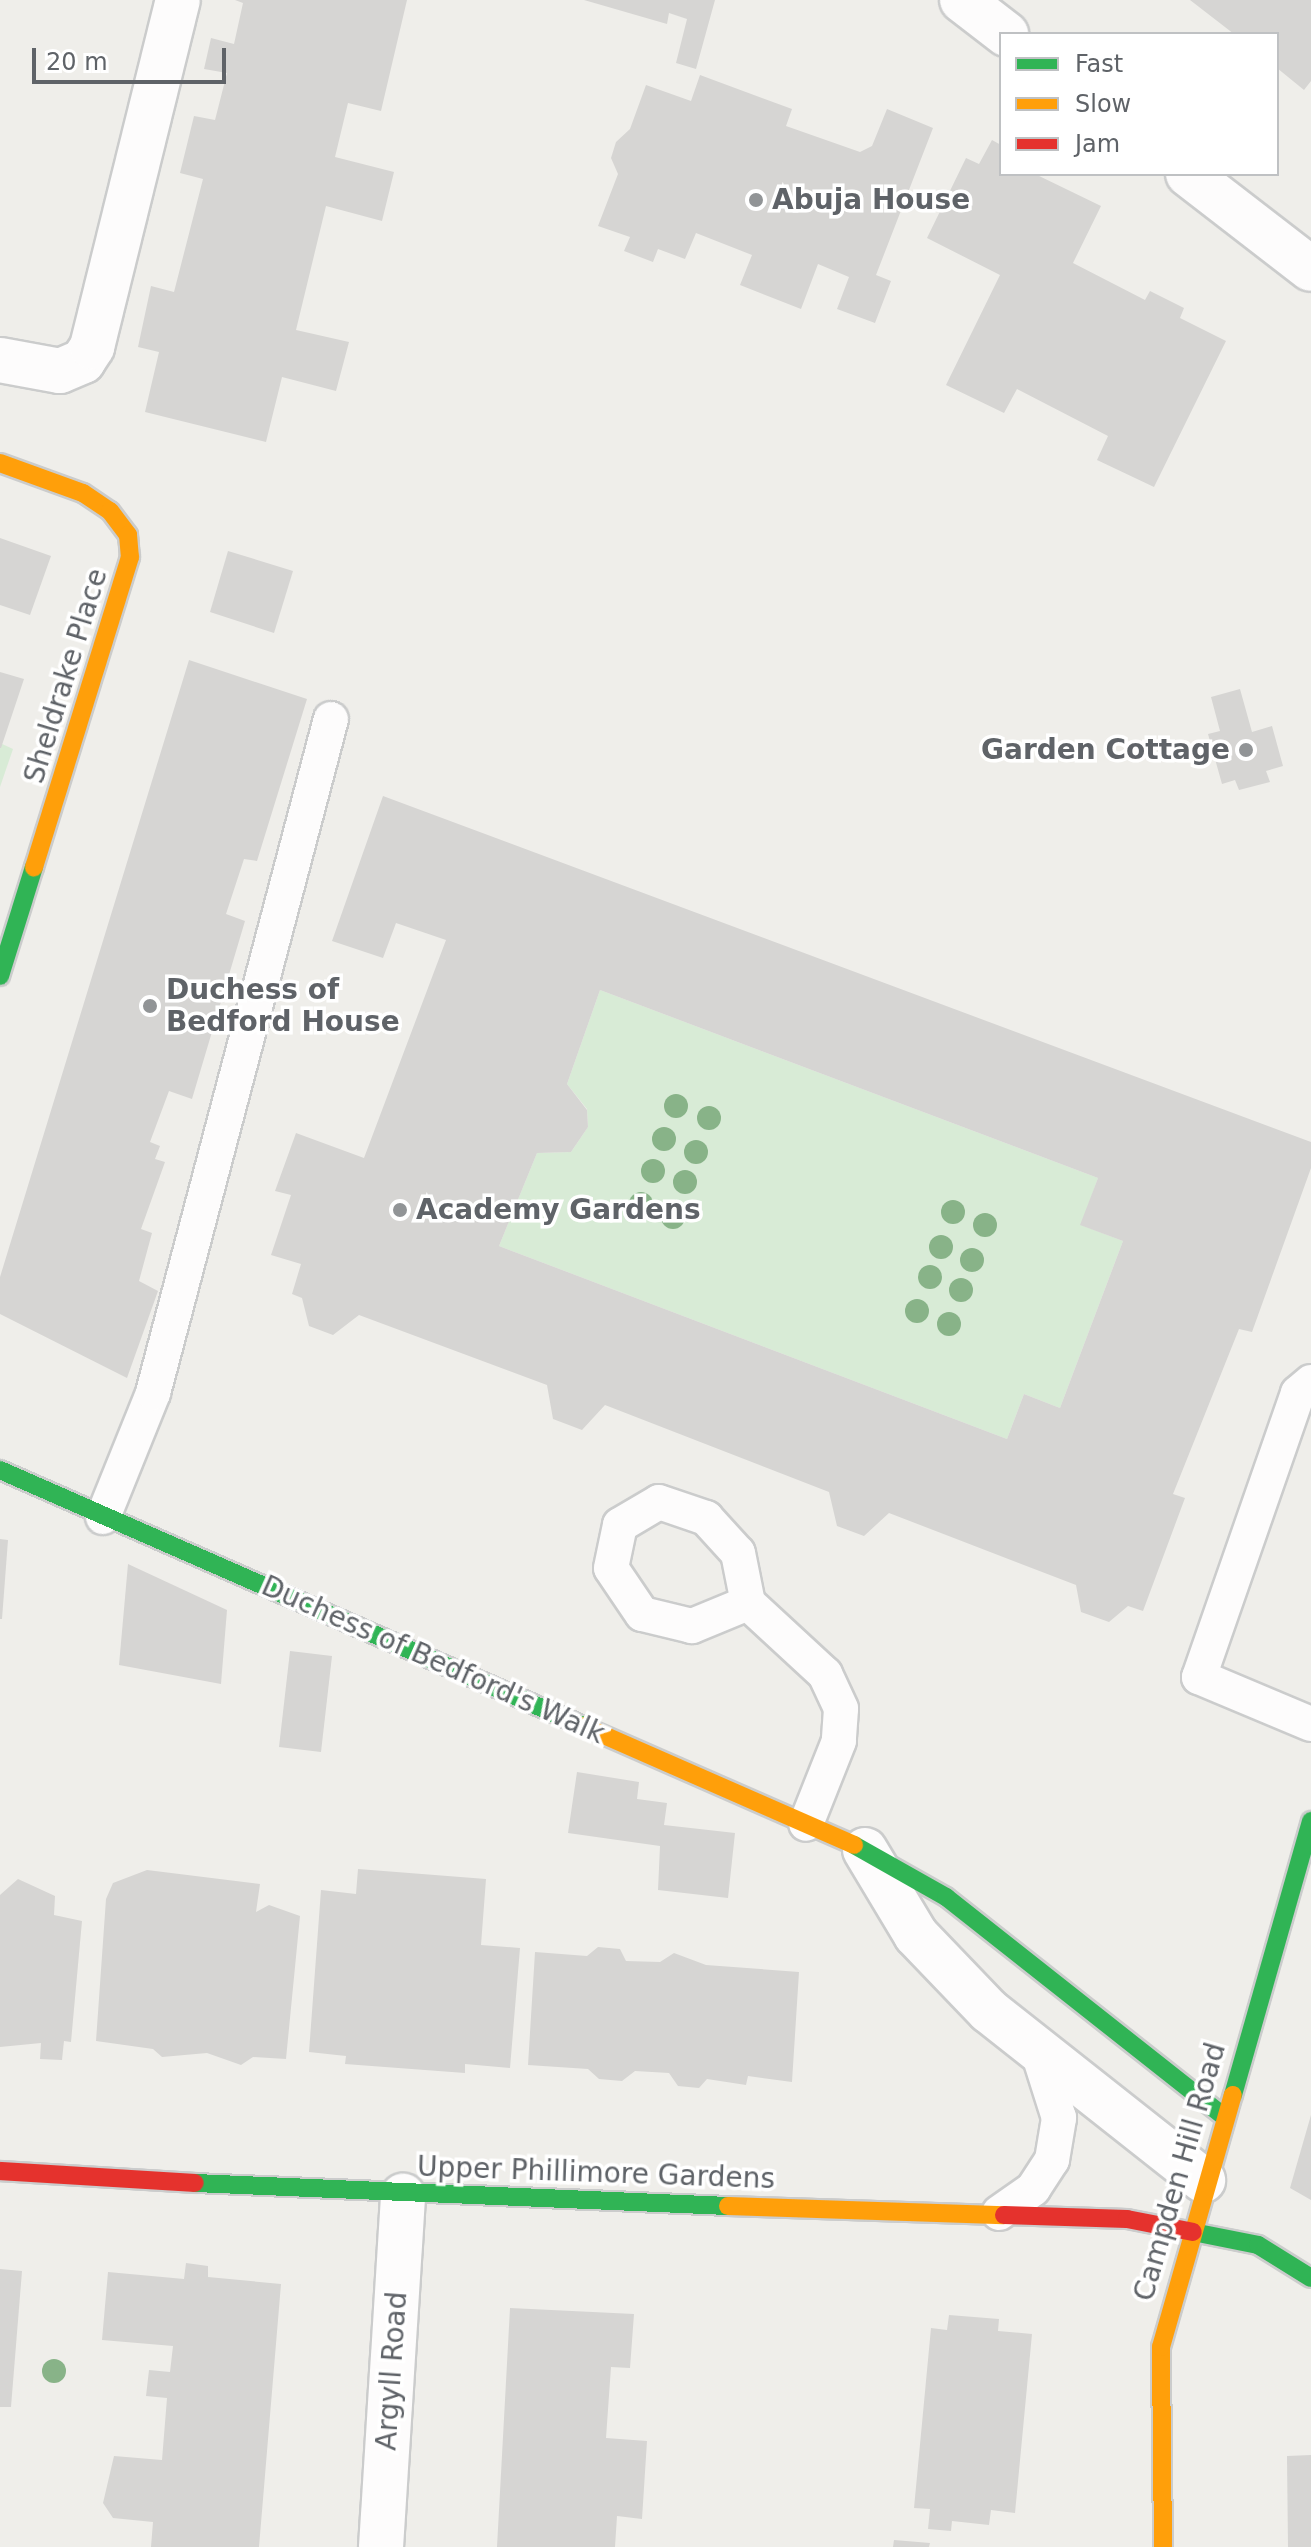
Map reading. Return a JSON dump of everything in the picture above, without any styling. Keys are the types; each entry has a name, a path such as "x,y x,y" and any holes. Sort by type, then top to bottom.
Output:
{"street":[{"path":"0,360 60,371 83,361 92,347 178,0"},
{"path":"962,0 1003,32"},
{"path":"1191,176 1311,269"},
{"name":"Sheldrake Place","path":"0,463 83,493 110,511 128,535 130,557 0,976"},
{"name":"Duchess of Bedford's Walk","path":"0,1470 865,1850 946,1897 1223,2116"},
{"name":"Campden Hill Road","path":"1163,2547 1161,2347 1203,2180 1311,1821"},
{"path":"865,1850 916,1935 1039,2055 1203,2180"},
{"name":"Upper Phillimore Gardens","path":"0,2171 403,2196 1127,2219 1258,2245 1311,2278"},
{"name":"Argyll Road","path":"381,2547 403,2196"}],"lane":[{"path":"103,1517 153,1393 331,719"},
{"path":"1311,1382 1298,1393 1199,1677 1311,1724"},
{"path":"748,1603 825,1674 841,1709 839,1741 806,1824"},
{"path":"999,2213 1033,2189 1052,2160 1059,2118 1039,2055"}],"green space":[{"path":"0,743 13,749 0,787"},
{"path":"600,990 1098,1178 1081,1225 1123,1241 1060,1408 1024,1394 1007,1439 499,1246 537,1153 571,1152 588,1127 587,1109 567,1084"}],"building":[{"path":"235,0 407,0 381,111 348,103 335,157 394,172 382,221 326,206 296,330 349,342 336,391 282,377 266,442 145,412 159,352 138,347 151,286 174,292 203,179 180,173 194,116 215,120 227,73 204,69 211,38 234,44 243,3"},
{"path":"584,0 715,0 696,69 676,63 687,19 669,13 667,24"},
{"path":"1190,0 1311,0 1311,81 1304,90 1279,70 1279,32 1231,32"},
{"name":"Abuja House","path":"700,75 792,109 786,126 860,152 872,146 887,109 933,128 876,275 891,281 875,323 837,309 849,277 818,264 801,309 740,285 752,255 696,233 685,259 658,249 653,262 624,251 630,237 598,226 618,174 611,158 616,142 630,129 646,85 691,101"},
{"path":"992,140 999,144 999,176 1039,176 1101,206 1073,263 1145,300 1150,291 1184,308 1180,318 1226,341 1154,487 1097,460 1108,436 1017,389 1004,413 946,385 1000,275 927,238 966,158 979,164"},
{"path":"0,538 51,556 30,615 0,605"},
{"path":"228,551 293,571 274,633 210,612"},
{"name":"Duchess of Bedford House","path":"189,660 307,699 257,861 244,859 226,914 245,921 192,1099 169,1091 150,1142 160,1146 155,1159 165,1162 141,1229 152,1233 139,1281 158,1291 127,1378 0,1314 0,1277"},
{"path":"0,672 24,679 1,748 0,748"},
{"name":"Garden Cottage","path":"1240,689 1252,732 1272,726 1283,766 1266,771 1270,782 1239,790 1235,780 1222,784 1208,734 1220,731 1211,697"},
{"name":"Academy Gardens","path":"383,796 1311,1142 1311,1168 1252,1332 1239,1329 1173,1494 1185,1498 1143,1611 1128,1606 1109,1622 1081,1612 1076,1585 889,1513 864,1536 837,1526 829,1492 605,1405 582,1430 553,1419 547,1385 359,1315 333,1335 309,1326 302,1298 292,1294 301,1264 271,1255 291,1195 275,1191 296,1133 364,1158 446,940 396,923 383,958 332,941","holes":["600,990 1098,1178 1080,1225 1123,1241 1060,1408 1024,1394 1007,1439 499,1246 537,1153 571,1152 588,1127 587,1110 567,1084"]},
{"path":"0,1539 8,1540 2,1619 0,1619"},
{"path":"128,1564 227,1610 221,1684 119,1665"},
{"path":"290,1651 332,1656 321,1752 279,1747"},
{"path":"577,1772 639,1782 637,1799 667,1803 664,1825 735,1833 728,1898 658,1890 660,1846 568,1833"},
{"path":"358,1869 486,1879 481,1945 520,1948 510,2068 465,2064 465,2073 345,2064 346,2056 309,2052 321,1890 356,1894"},
{"path":"147,1870 260,1884 256,1912 269,1905 300,1916 286,2059 253,2057 241,2065 207,2053 162,2057 153,2049 96,2041 106,1899 113,1883"},
{"path":"18,1879 55,1896 54,1915 82,1921 71,2042 64,2041 62,2060 40,2059 41,2043 0,2047 0,1895"},
{"path":"598,1947 620,1949 626,1961 660,1962 674,1953 706,1965 799,1972 792,2082 748,2076 746,2085 707,2079 699,2088 678,2086 669,2073 635,2071 622,2081 599,2079 588,2069 528,2065 535,1952 587,1956"},
{"path":"1311,2115 1311,2200 1290,2188"},
{"path":"186,2263 208,2266 208,2277 281,2284 259,2547 151,2547 153,2522 113,2518 103,2503 114,2456 162,2460 167,2398 146,2396 149,2370 170,2372 173,2346 102,2340 108,2272 184,2279"},
{"path":"0,2269 22,2271 11,2407 0,2407"},
{"path":"510,2308 634,2314 630,2368 611,2367 606,2438 647,2441 642,2519 617,2516 615,2547 497,2547"},
{"path":"949,2315 999,2319 998,2331 1032,2334 1015,2513 991,2510 989,2525 952,2521 951,2531 928,2529 930,2509 914,2508 931,2328 947,2330"},
{"path":"1311,2455 1311,2547 1288,2547 1287,2456"},
{"path":"894,2540 930,2543 929,2547 893,2547"}],"traffic: fast":[{"path":"0,976 34,867"},
{"path":"0,1470 583,1726"},
{"path":"1233,2095 1311,1821"},
{"path":"854,1845 946,1897 1223,2116"},
{"path":"195,2183 728,2206"},
{"path":"1193,2232 1258,2245 1311,2278"}],"traffic: slow":[{"path":"0,463 83,493 110,511 128,535 130,557 34,867"},
{"path":"583,1726 854,1845"},
{"path":"1163,2547 1161,2347 1233,2095"},
{"path":"728,2206 1004,2215"}],"traffic: jam":[{"path":"0,2171 195,2183"},
{"path":"1004,2215 1127,2219 1193,2232"}],"place":[{"name":"Abuja House","path":"756,200"},
{"name":"Garden Cottage","path":"1246,750"},
{"name":"Duchess of Bedford House","path":"150,1006"},
{"name":"Academy Gardens","path":"400,1210"}]}
